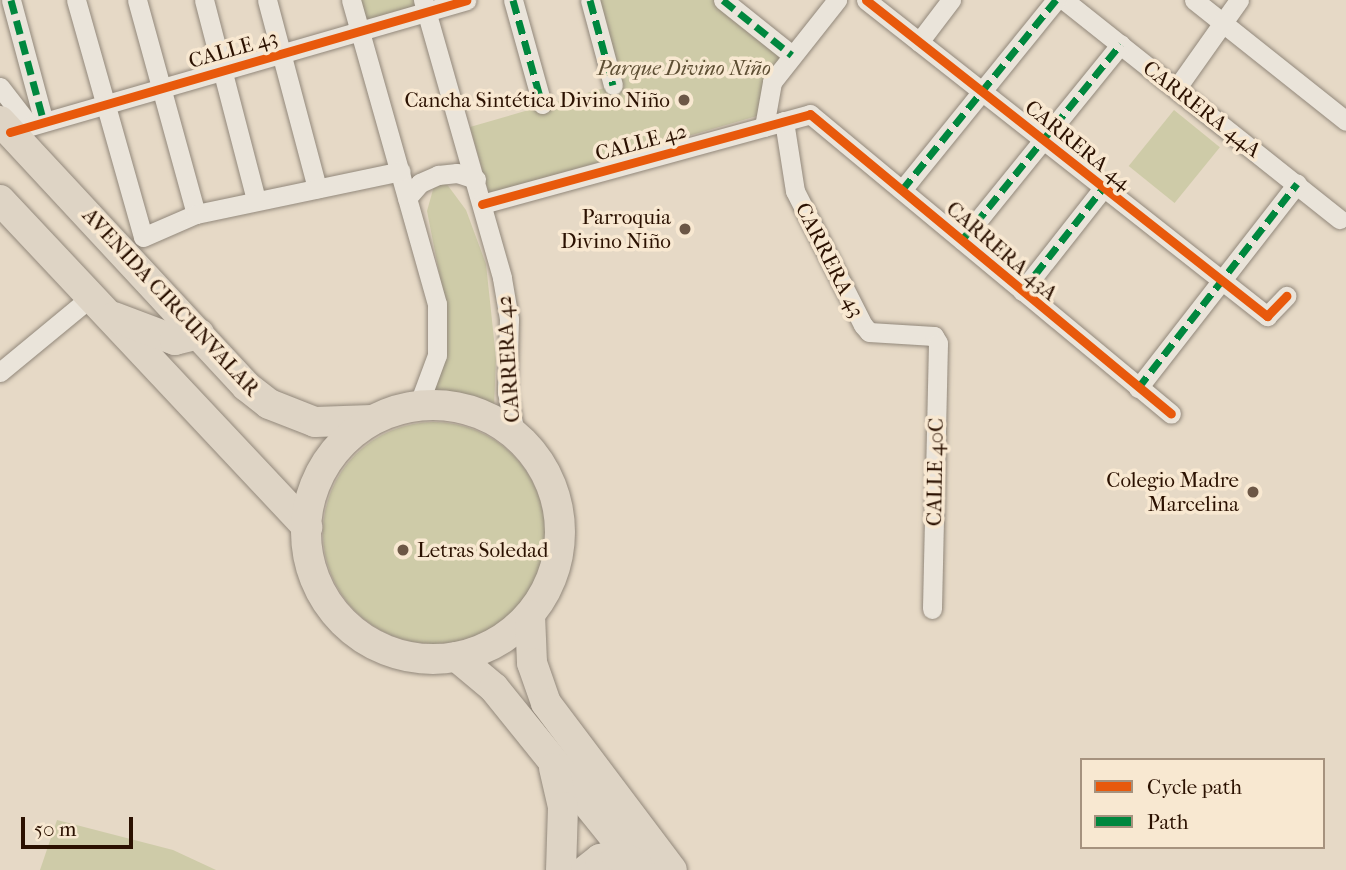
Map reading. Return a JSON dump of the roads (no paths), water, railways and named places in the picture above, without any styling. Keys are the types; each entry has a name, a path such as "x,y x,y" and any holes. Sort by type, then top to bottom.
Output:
{"highway":[{"name":"AVENIDA CIRCUNVALAR","path":"21,125 138,249 199,334 246,386 269,404 315,422 373,420"},
{"path":"0,200 307,527"},
{"path":"101,307 176,340 199,334"},
{"path":"418,406 469,410 514,435 545,474 559,522 554,571 530,615 497,643 457,657 401,656 350,629 317,583 307,527 320,476 351,435 373,420 418,406"},
{"path":"530,615 532,663 546,703 672,870"},
{"path":"457,657 494,688 638,866"},
{"path":"553,761 564,807 561,870"},
{"path":"586,870 600,859 616,855 638,866"}],"street":[{"path":"11,0 21,125"},
{"path":"76,0 138,249 196,214 256,199 401,171"},
{"path":"137,0 196,214"},
{"path":"204,0 256,199"},
{"path":"267,0 317,188"},
{"path":"351,0 437,304 439,334 429,382 418,406"},
{"name":"CALLE 43","path":"21,125 104,105 360,31 425,6 466,0"},
{"path":"513,0 542,104"},
{"path":"590,0 613,85"},
{"path":"723,0 792,55"},
{"path":"764,127 772,82 837,0"},
{"name":"CARRERA 44","path":"866,0 1267,316 1286,296"},
{"path":"919,42 951,0"},
{"path":"902,190 1056,0"},
{"name":"CARRERA 44A","path":"1064,0 1339,219"},
{"path":"1194,0 1346,121"},
{"path":"1177,89 1240,0"},
{"name":"CARRERA 42","path":"425,6 476,180 509,319 507,392 514,435"},
{"path":"962,240 1121,44"},
{"path":"0,87 21,125"},
{"name":"CALLE 42","path":"482,204 810,114"},
{"name":"CARRERA 43A","path":"810,114 1171,414"},
{"name":"CARRERA 43","path":"784,121 795,191 863,325 869,332 934,337"},
{"path":"407,198 420,183 438,175 457,173 476,180"},
{"path":"1138,388 1297,184"},
{"path":"1022,291 1103,188"},
{"path":"0,372 101,307"},
{"name":"CALLE 40C","path":"932,608 938,344 934,337"}],"place":[{"name":"Cancha Sintética Divino Niño","path":"684,100"},
{"name":"Parroquia Divino Niño","path":"685,229"},
{"name":"Colegio Madre Marcelina","path":"1253,492"},
{"name":"Letras Soledad","path":"403,550"}],"park label":[{"name":"Parque Divino Niño","path":"684,68"}]}
